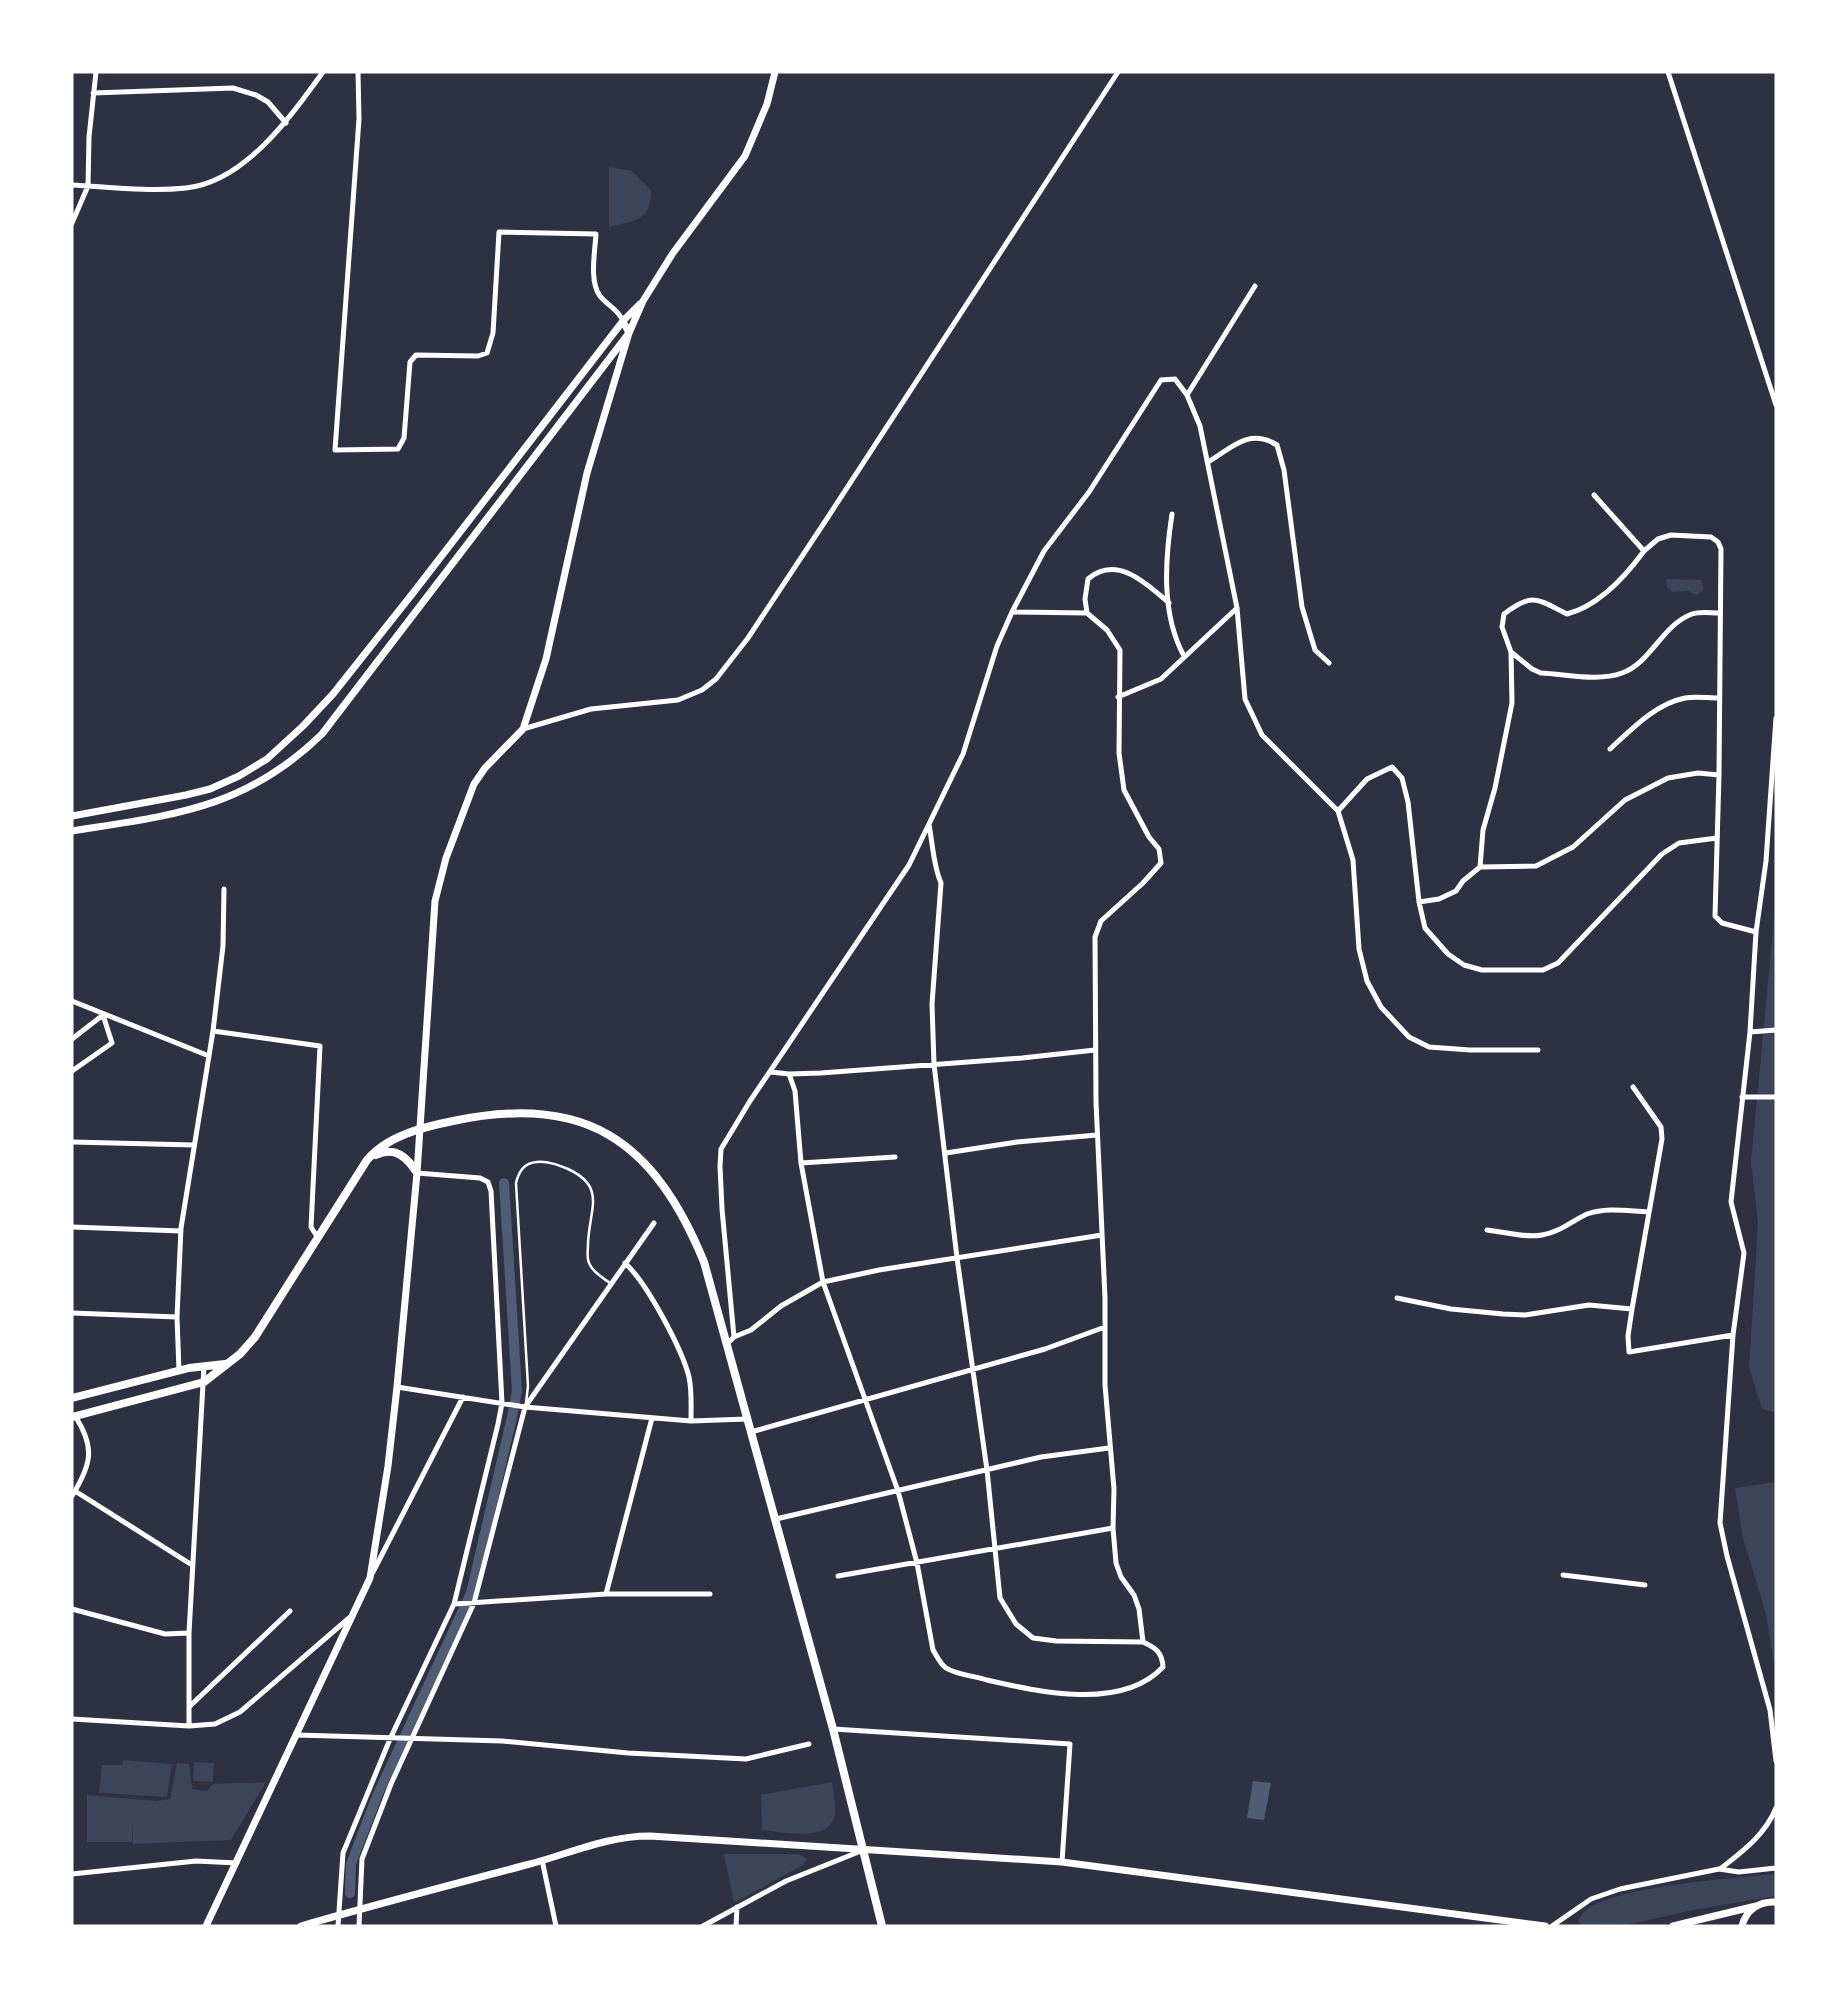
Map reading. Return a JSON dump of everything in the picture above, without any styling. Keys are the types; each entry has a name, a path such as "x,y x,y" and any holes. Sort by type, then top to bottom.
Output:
{"main road":[{"path":"73,1417 204,1382 240,1354 255,1337 367,1160 384,1144 419,1130 486,1114 531,1112 576,1121 616,1138 657,1177 683,1215 704,1262 731,1340 747,1419 832,1729 882,1926"},
{"path":"367,1160 380,1153 395,1152 407,1158 416,1174"},
{"path":"72,1398 204,1365 225,1364"},
{"path":"102,1390 107,1408"}],"street":[{"path":"72,223 88,186 96,72"},
{"path":"72,185 141,189 188,188 231,172 286,122 323,72"},
{"path":"358,72 359,119 335,450 398,449 404,438 410,362 416,355 478,356 487,353 492,333 499,232 596,234 596,286 600,295 620,313 629,333"},
{"path":"370,1578 388,1466 397,1387 416,1174 435,901 446,858 474,784 485,768 523,729 547,659 584,485 629,333 643,301 673,253 746,156 767,104 775,72"},
{"path":"523,729 591,709 678,701 702,690 716,679 748,638 1118,72"},
{"path":"1668,72 1729,253 1776,405"},
{"path":"93,93 233,88 268,102 286,122"},
{"path":"1187,395 1255,286"},
{"path":"72,816 209,789 239,776 267,759 333,694 623,321 643,301"},
{"path":"72,831 196,809 259,783 302,754 341,711 629,333"},
{"path":"1102,1235 823,1282 781,1306 751,1330 731,1340 720,1166 722,1149 750,1101 909,865 964,754 998,646 1012,611 1044,551 1088,492 1161,380 1175,379 1187,395 1200,426 1237,608 1245,699 1262,735 1338,811 1353,860 1359,949 1367,981 1381,1007 1409,1037 1429,1047 1470,1051 1538,1050"},
{"path":"1208,463 1250,437 1265,437 1277,444 1284,470 1302,607 1315,650 1329,663"},
{"path":"1594,495 1644,551"},
{"path":"1172,514 1166,558 1169,603 1176,641 1184,656"},
{"path":"1657,530 1658,539"},
{"path":"1480,867 1483,830 1512,703 1511,652 1502,626 1504,614 1525,600 1536,598 1567,614 1582,610 1604,594 1658,539 1671,535 1711,537 1718,542 1721,549 1715,916 1722,923 1756,932"},
{"path":"1087,613 1085,599 1088,579 1098,570 1110,569 1135,575 1169,603"},
{"path":"1118,697 1161,679 1237,608"},
{"path":"1012,611 1087,613 1107,630 1120,650 1119,753 1124,790 1149,837 1159,849 1161,863 1101,921 1095,937 1097,1135 1105,1385 1114,1489 1113,1528 1116,1563 1139,1609 1143,1642"},
{"path":"1511,652 1541,673 1607,677 1623,673 1644,659 1668,631 1691,614 1719,613"},
{"path":"1610,748 1667,703 1686,698 1719,698"},
{"path":"1776,718 1775,771 1756,932 1750,1032 1731,1202 1744,1253 1733,1335 1720,1523 1770,1710 1776,1761"},
{"path":"1338,811 1367,779 1381,771 1392,767 1402,778 1408,802 1419,901 1425,928 1448,954 1464,965 1482,970 1543,970 1558,963 1662,854 1679,843 1717,838"},
{"path":"1419,901 1439,900 1457,891 1463,881 1480,867 1536,866 1573,846 1625,800 1668,778 1698,773 1719,775"},
{"path":"789,1074 795,1091 801,1163 823,1282 898,1491 917,1563 933,1650 946,1668 1012,1685 1077,1695 1112,1692 1147,1681 1163,1667 1162,1657 1155,1648 1143,1642 1056,1642 1033,1639 1016,1624 1000,1598 987,1470 957,1258 934,1064 932,1004 941,883 935,869 935,852 929,825"},
{"path":"179,1371 177,1317 181,1231 213,1031 223,946 224,889"},
{"path":"72,1002 209,1056"},
{"path":"72,1039 103,1015"},
{"path":"72,1071 112,1043 103,1015"},
{"path":"1750,1032 1776,1030"},
{"path":"213,1031 320,1046 311,1227 318,1238"},
{"path":"771,1072 789,1074 1022,1058 1095,1050"},
{"path":"1633,1087 1661,1127 1662,1139 1632,1309 1628,1336 1629,1352 1733,1335"},
{"path":"1742,1097 1776,1097"},
{"path":"946,1153 1017,1142 1097,1135"},
{"path":"72,1142 194,1145"},
{"path":"801,1163 895,1157"},
{"path":"338,1926 343,1853 456,1604 502,1403 491,1191 488,1182 480,1178 416,1174"},
{"path":"1488,1230 1529,1236 1542,1235 1559,1230 1599,1210 1648,1212"},
{"path":"359,1926 362,1859 391,1784 472,1603 526,1407 653,1223"},
{"path":"72,1227 181,1231"},
{"path":"625,1263 644,1283 684,1363 691,1391 691,1421"},
{"path":"1397,1298 1503,1314 1525,1315 1589,1306 1632,1309"},
{"path":"72,1313 177,1317"},
{"path":"751,1432 1045,1349 1105,1327"},
{"path":"189,1726 189,1633 204,1365"},
{"path":"397,1387 526,1407 691,1421 747,1419"},
{"path":"206,1926 370,1578 463,1397"},
{"path":"73,1417 90,1447 89,1464 73,1493 192,1565"},
{"path":"606,1594 652,1418"},
{"path":"776,1519 1041,1457 1110,1448"},
{"path":"838,1576 1113,1528"},
{"path":"1563,1575 1645,1585"},
{"path":"456,1604 606,1594 710,1594"},
{"path":"72,1609 165,1634 189,1633"},
{"path":"190,1706 290,1611"},
{"path":"72,1719 189,1726 215,1724 240,1712 353,1614"},
{"path":"832,1729 1070,1744 1062,1862"},
{"path":"297,1735 502,1741 628,1753 746,1759 810,1744"},
{"path":"1719,1870 1762,1833 1776,1808"},
{"path":"301,1926 625,1836 749,1841 1062,1862 1545,1926"},
{"path":"703,1926 786,1881 863,1850"},
{"path":"542,1860 556,1926"},
{"path":"72,1874 196,1861 237,1863"},
{"path":"1552,1926 1591,1899 1605,1893 1719,1870 1739,1872 1776,1868"},
{"path":"1742,1926 1748,1912 1756,1906 1763,1902 1776,1902"},
{"path":"1673,1926 1756,1906"},
{"path":"736,1926 737,1908"}],"lane":[{"path":"526,1407 528,1386 516,1182 521,1168 541,1161 555,1164 587,1179 593,1199 588,1226 587,1258 590,1266 611,1284"}],"shaded area":[{"path":"609,167 632,171 651,190 645,214 634,221 609,227"},
{"path":"1666,579 1701,580 1704,589 1697,595 1688,591 1672,592"},
{"path":"1776,898 1776,1413 1762,1409 1749,1368 1758,1223 1751,1162"},
{"path":"1776,1482 1776,1677 1766,1614 1743,1538 1735,1488"},
{"path":"123,1760 172,1764 167,1797 99,1793 102,1765 122,1765"},
{"path":"194,1762 214,1763 213,1782 193,1781"},
{"path":"177,1763 189,1764 192,1789 207,1791 213,1784 266,1782 231,1840 133,1844 132,1823 132,1842 87,1842 87,1795 156,1801 170,1799"},
{"path":"1253,1781 1271,1783 1264,1820 1247,1818"},
{"path":"832,1782 835,1809 833,1820 827,1828 808,1834 762,1830 761,1795"},
{"path":"724,1854 798,1854 807,1859 803,1865 734,1903"},
{"path":"1776,1874 1776,1896 1693,1910 1622,1926 1581,1926 1578,1921 1583,1912 1598,1903 1619,1896 1675,1885"}],"waterway":[{"path":"350,1893 351,1864 377,1796 471,1593 512,1417 517,1391 504,1183"}]}
